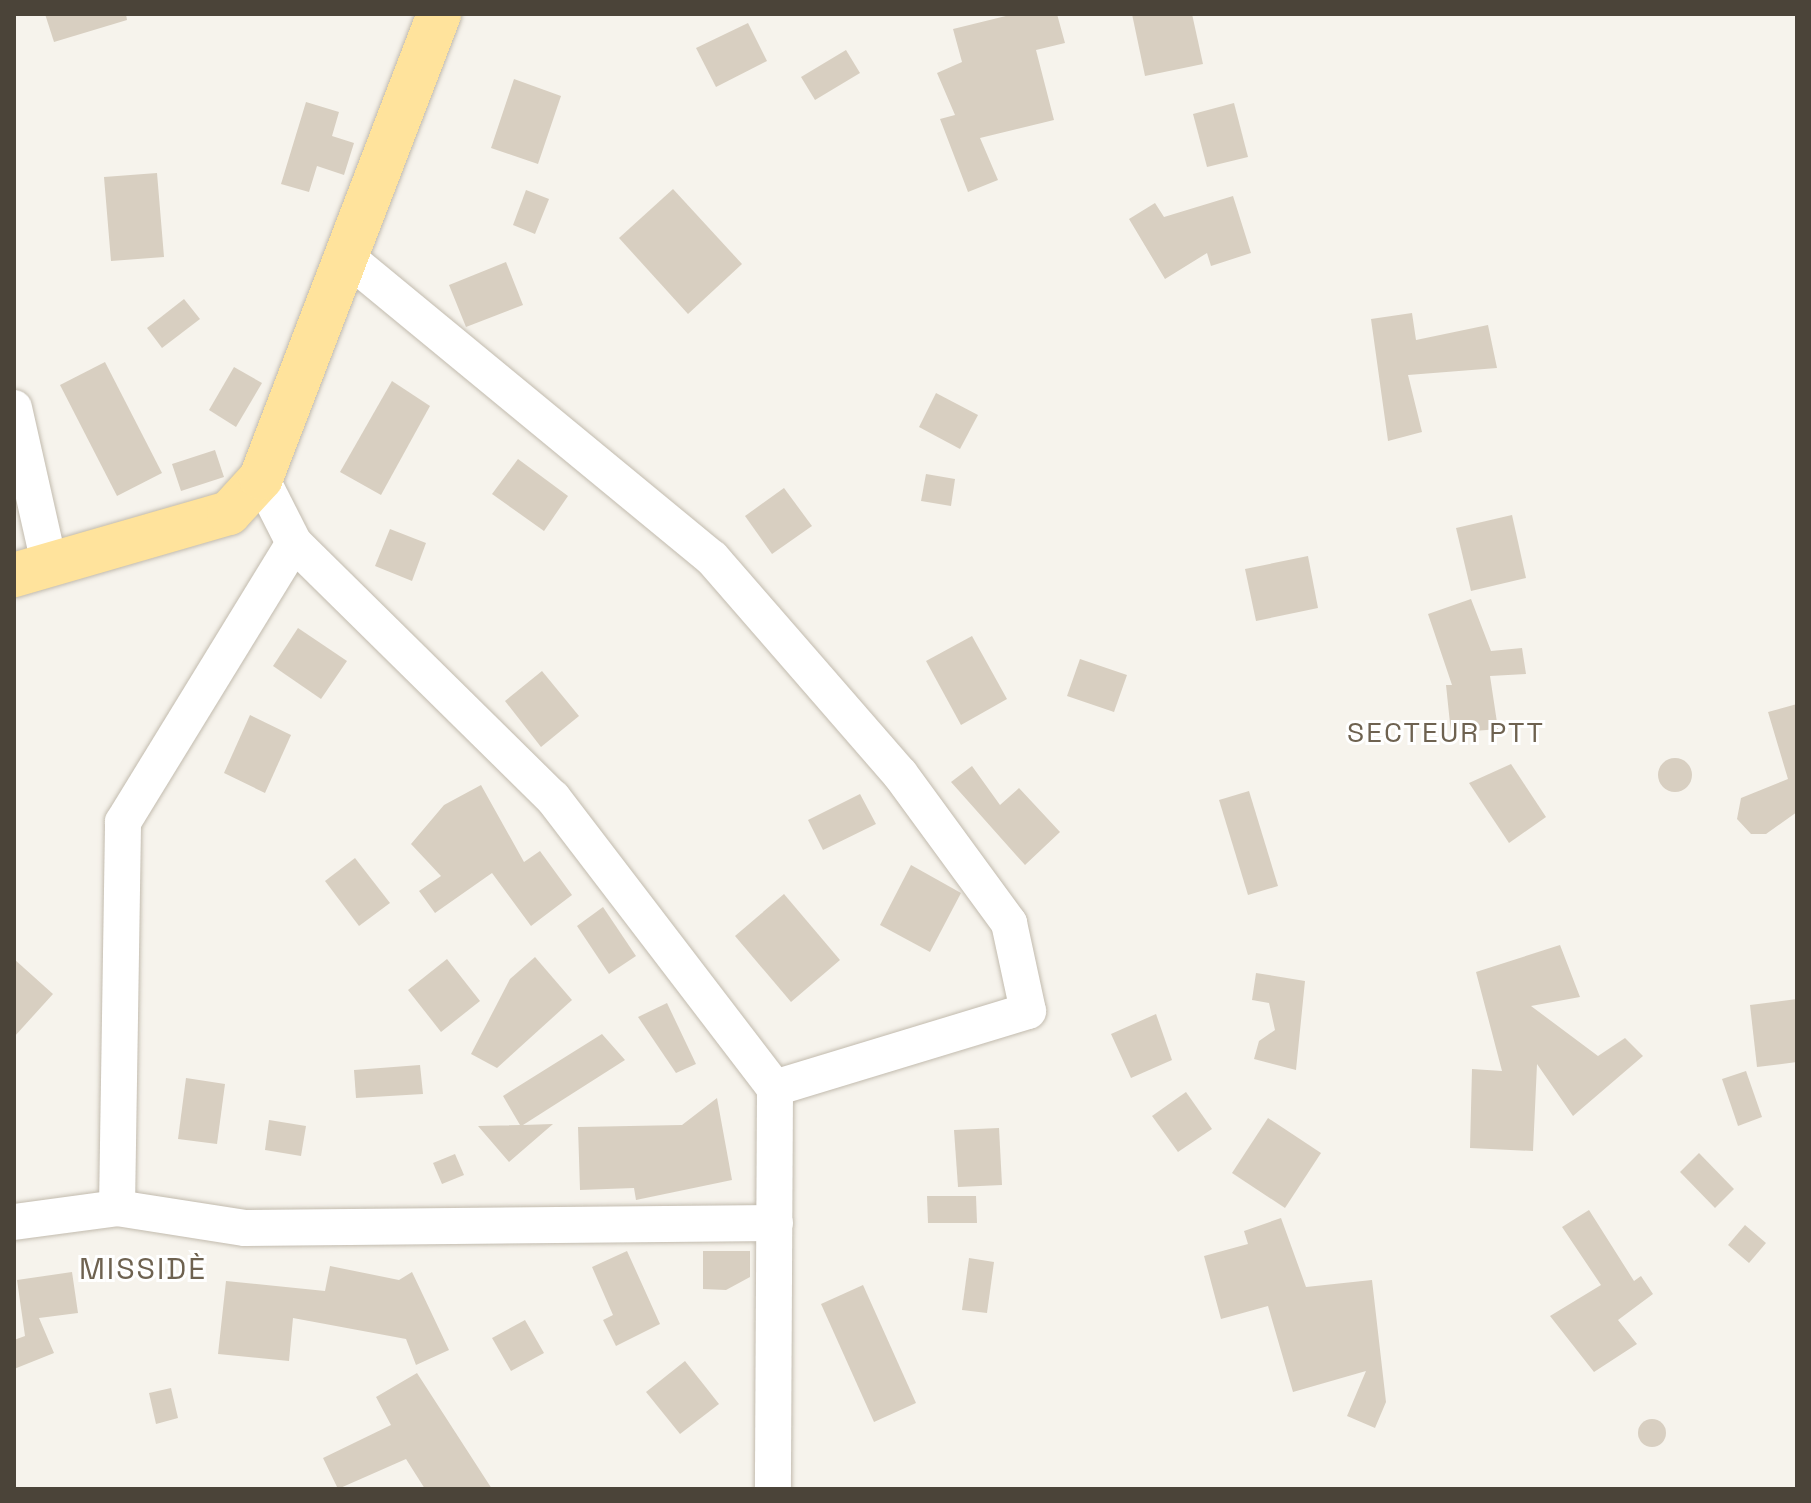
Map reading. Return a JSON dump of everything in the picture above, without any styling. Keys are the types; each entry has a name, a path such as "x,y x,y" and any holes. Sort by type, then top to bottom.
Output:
{"main road":[{"path":"32,572 229,513 261,478 349,259 439,14"}],"street":[{"path":"349,259 712,558 900,774 1009,923 1028,1011 775,1088"},
{"path":"14,408 32,572"},
{"path":"261,478 294,543 553,798 775,1088 773,1489"},
{"path":"117,1208 123,822 294,543"},
{"path":"14,1222 117,1208 245,1228 775,1223"}],"building":[{"path":"45,14 126,14 127,20 54,42"},
{"path":"1014,14 1057,14 1065,43 1036,50 1054,120 980,138 998,180 968,192 940,119 955,115 937,73 962,62 953,29"},
{"path":"1132,14 1192,14 1203,64 1145,76"},
{"path":"748,23 767,61 716,87 696,48"},
{"path":"846,50 860,73 815,100 801,77"},
{"path":"514,79 561,96 538,164 491,148"},
{"path":"306,102 339,112 332,136 354,143 344,175 317,166 309,192 281,184"},
{"path":"1234,103 1248,157 1207,167 1193,114"},
{"path":"157,173 164,257 111,261 104,177"},
{"path":"673,189 742,264 688,314 619,238"},
{"path":"526,190 549,199 535,234 513,225"},
{"path":"1233,196 1251,253 1211,266 1207,253 1165,279 1129,219 1155,203 1164,217"},
{"path":"506,262 523,305 466,327 449,285"},
{"path":"184,299 200,319 162,348 147,328"},
{"path":"1412,313 1416,340 1488,325 1497,368 1408,375 1422,432 1388,441 1371,319"},
{"path":"105,362 162,473 117,496 60,385"},
{"path":"234,367 262,383 236,427 209,410"},
{"path":"392,381 430,406 381,495 340,472"},
{"path":"936,393 978,415 960,449 919,427"},
{"path":"215,450 224,477 181,491 172,464"},
{"path":"518,459 568,496 544,531 492,494"},
{"path":"926,474 955,479 951,506 921,501"},
{"path":"784,488 812,526 772,554 745,516"},
{"path":"1512,515 1526,578 1471,591 1456,528"},
{"path":"390,529 426,543 412,581 375,566"},
{"path":"1308,556 1318,608 1256,621 1245,569"},
{"path":"1471,599 1491,651 1522,648 1526,674 1490,676 1498,729 1451,733 1446,685 1452,685 1428,614"},
{"path":"298,628 347,661 321,699 273,666"},
{"path":"972,636 1007,699 961,725 926,661"},
{"path":"1080,659 1127,675 1114,712 1067,696"},
{"path":"542,671 579,716 541,747 505,701"},
{"path":"1797,704 1797,812 1766,834 1751,834 1737,819 1741,798 1788,779 1768,712"},
{"path":"250,715 291,735 265,793 224,773"},
{"path":"1675,758 1687,763 1692,775 1687,787 1675,792 1663,787 1658,775 1663,763"},
{"path":"1511,764 1546,817 1509,843 1469,783"},
{"path":"972,766 1000,805 1019,788 1060,832 1025,865 951,782"},
{"path":"481,785 524,862 540,851 572,895 531,926 492,873 435,913 419,891 441,876 411,844 444,805"},
{"path":"1249,791 1278,886 1248,895 1219,800"},
{"path":"860,794 876,824 823,850 808,820"},
{"path":"355,858 390,903 359,926 325,881"},
{"path":"911,865 961,893 930,952 880,925"},
{"path":"784,894 840,960 791,1002 735,936"},
{"path":"603,907 636,956 609,974 577,926"},
{"path":"1560,945 1580,997 1531,1006 1598,1056 1625,1038 1643,1056 1573,1116 1537,1064 1533,1151 1470,1148 1472,1069 1502,1071 1476,972"},
{"path":"535,957 572,1000 497,1068 471,1054 510,979"},
{"path":"14,959 53,994 14,1037"},
{"path":"447,959 480,1001 441,1032 408,990"},
{"path":"1256,973 1305,981 1296,1070 1254,1059 1259,1041 1275,1030 1269,1003 1252,1000"},
{"path":"1797,999 1797,1062 1757,1067 1750,1005"},
{"path":"667,1003 696,1064 676,1073 638,1017"},
{"path":"1156,1014 1172,1060 1131,1078 1111,1034"},
{"path":"602,1034 625,1060 523,1125 553,1124 509,1162 478,1126 520,1125 503,1096"},
{"path":"420,1065 423,1094 356,1098 354,1070"},
{"path":"1746,1071 1762,1117 1738,1126 1722,1079"},
{"path":"186,1078 225,1084 217,1144 178,1139"},
{"path":"1186,1092 1212,1129 1178,1152 1152,1116"},
{"path":"717,1098 732,1180 636,1200 634,1188 580,1190 578,1127 682,1125"},
{"path":"1268,1118 1321,1153 1285,1208 1232,1173"},
{"path":"269,1120 306,1126 301,1156 265,1150"},
{"path":"999,1128 1002,1185 958,1187 954,1130"},
{"path":"1699,1153 1734,1189 1715,1208 1680,1172"},
{"path":"455,1154 464,1175 442,1184 433,1163"},
{"path":"927,1196 976,1196 977,1223 928,1223"},
{"path":"1589,1210 1634,1281 1641,1276 1653,1294 1618,1320 1637,1344 1594,1372 1550,1316 1601,1285 1562,1227"},
{"path":"1281,1218 1306,1287 1372,1280 1386,1402 1375,1428 1347,1416 1366,1371 1293,1392 1268,1306 1221,1319 1204,1256 1248,1244 1244,1231"},
{"path":"1745,1225 1766,1243 1749,1263 1728,1245"},
{"path":"627,1251 660,1324 616,1346 603,1320 613,1315 592,1267"},
{"path":"703,1251 750,1251 750,1277 726,1290 703,1289"},
{"path":"969,1258 994,1262 987,1313 962,1310"},
{"path":"330,1266 399,1280 412,1272 449,1350 416,1365 406,1339 293,1318 289,1361 218,1354 226,1281 325,1291"},
{"path":"72,1272 78,1313 39,1318 54,1353 14,1369 14,1340 25,1336 17,1280"},
{"path":"863,1285 916,1403 874,1422 821,1304"},
{"path":"525,1320 544,1353 511,1371 492,1338"},
{"path":"685,1361 719,1404 680,1434 646,1392"},
{"path":"417,1373 492,1489 425,1489 406,1459 338,1489 323,1458 391,1425 376,1397"},
{"path":"171,1388 178,1418 156,1424 149,1393"},
{"path":"1652,1419 1662,1423 1666,1433 1662,1443 1652,1447 1642,1443 1638,1433 1642,1423"}],"district":[{"name":"SECTEUR PTT","path":"1446,732"},
{"name":"MISSIDÈ","path":"143,1269"}]}
